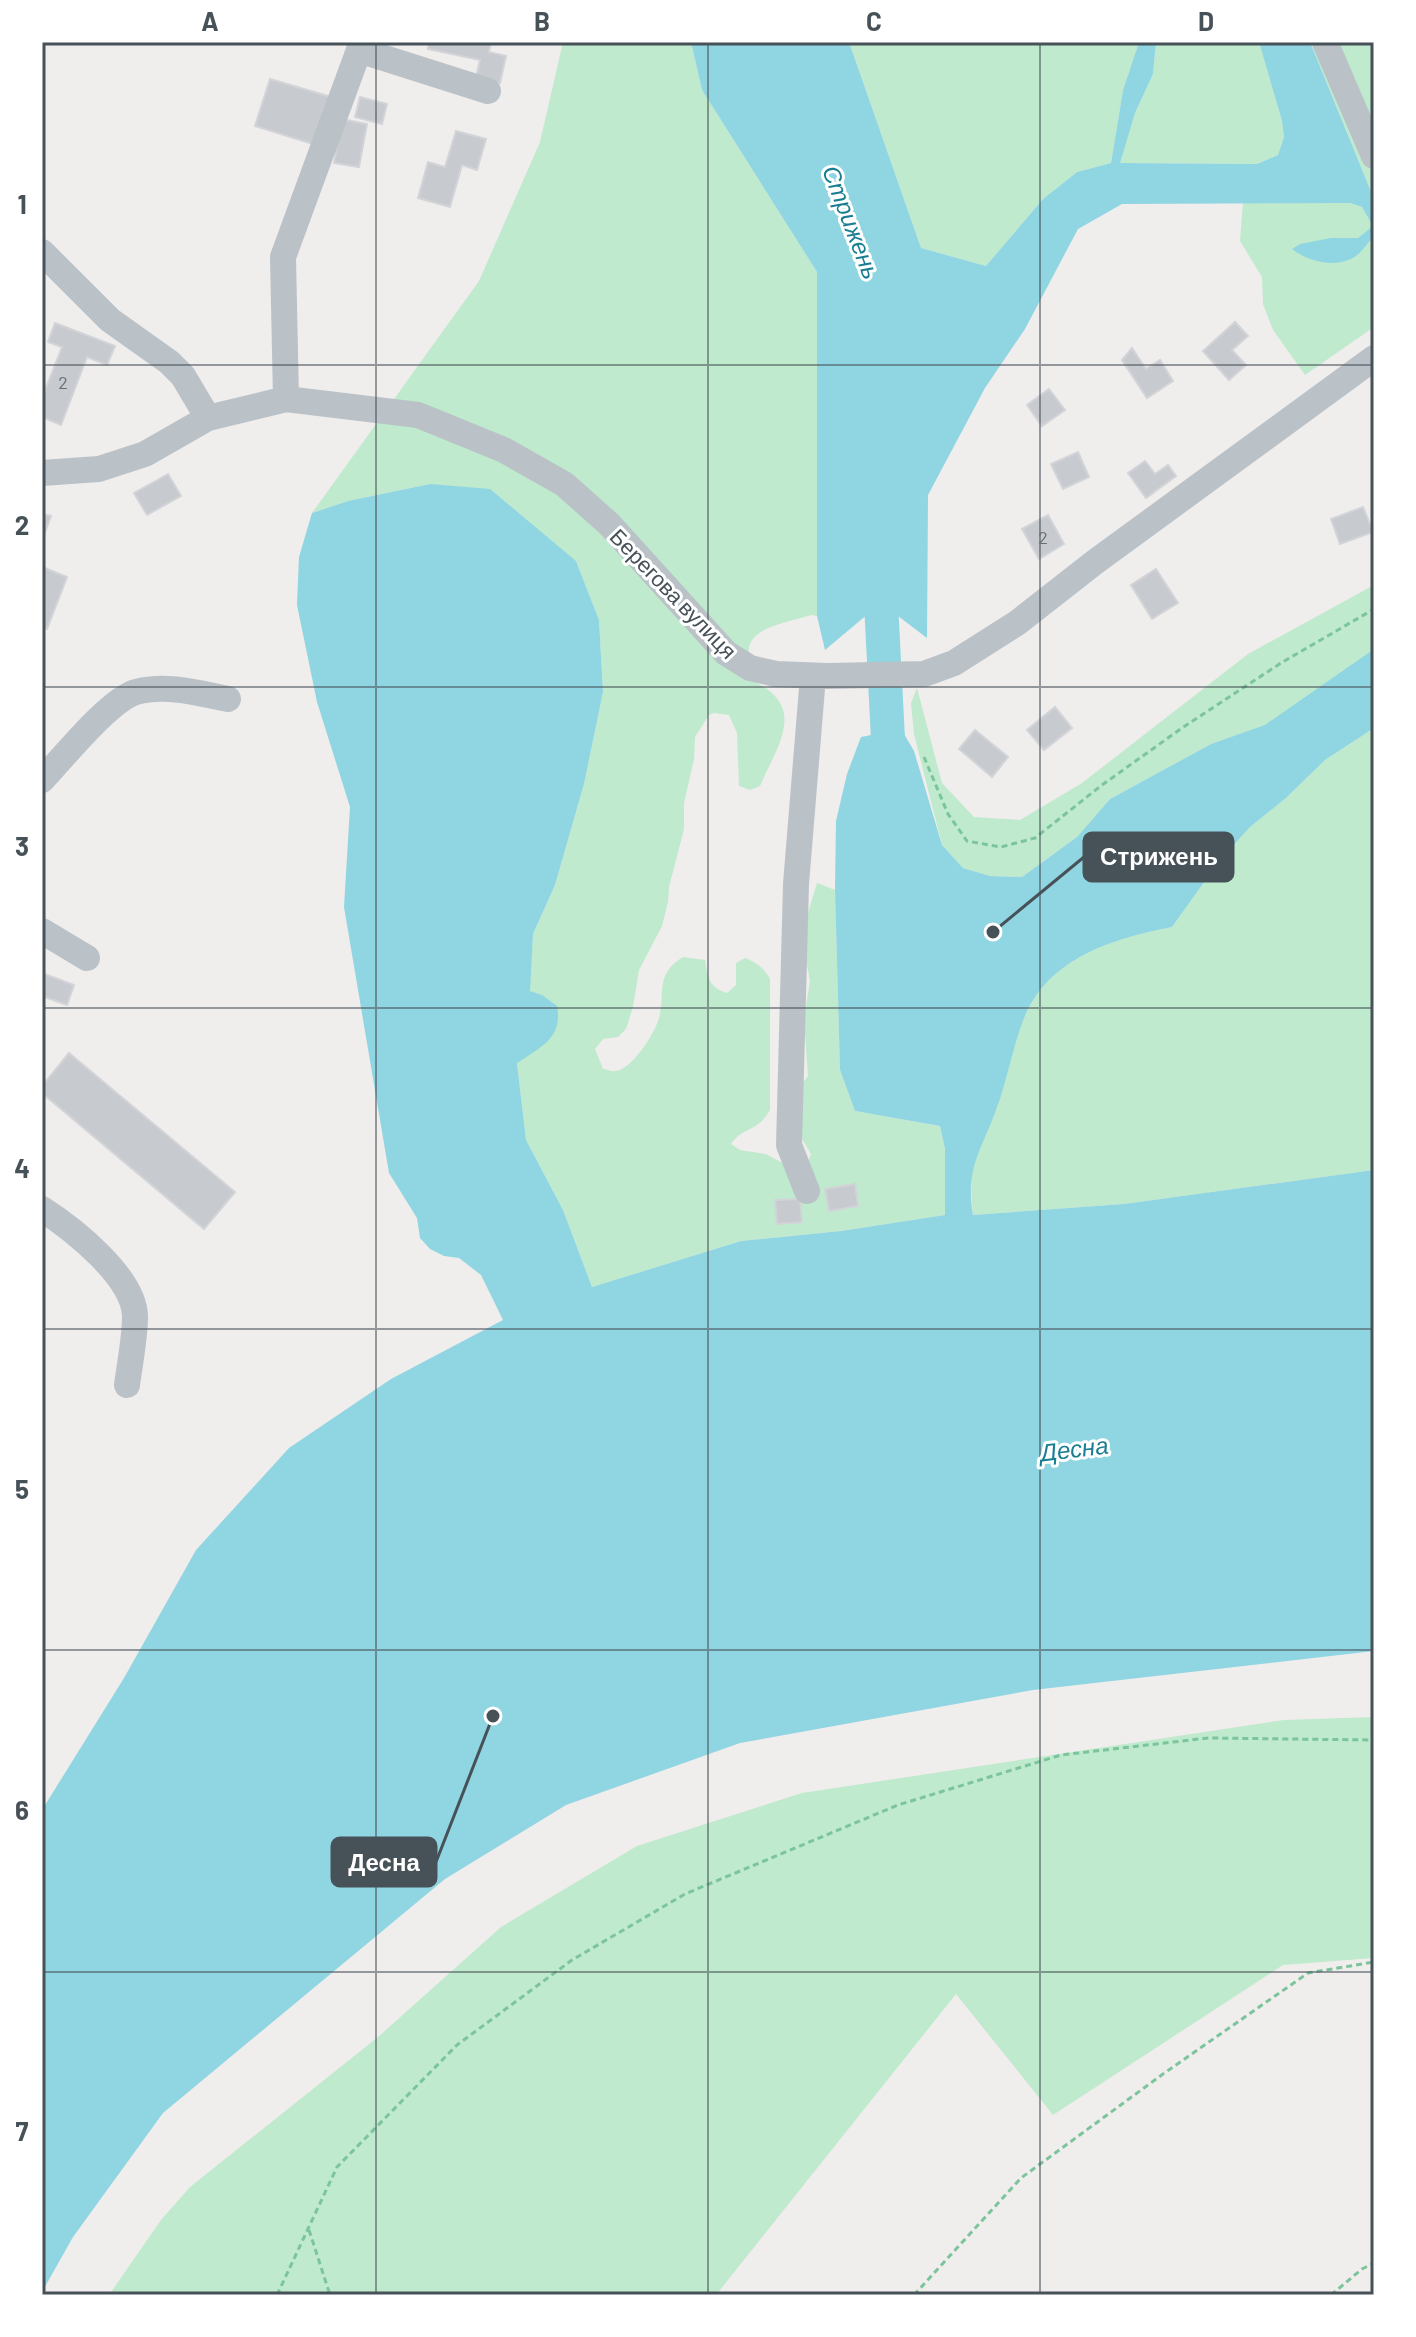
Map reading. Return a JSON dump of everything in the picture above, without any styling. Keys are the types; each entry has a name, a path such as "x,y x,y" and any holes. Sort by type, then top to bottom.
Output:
{"street":[{"path":"1325,42 1374,156"},
{"path":"42,473 99,469 145,454 208,418 286,399 283,257 361,46 488,91"},
{"path":"42,252 110,320 169,362 183,376 208,418"},
{"name":"Берегова вулиця","path":"286,399 418,415 504,450 564,484 609,524 726,653 750,668 776,674 820,676 924,674 954,663 1017,623 1095,562 1374,358"},
{"path":"807,1191 789,1145 796,884 820,676"},
{"path":"42,780 99,718 134,692 170,688 228,699"},
{"path":"42,931 87,958"},
{"path":"42,1209 122,1278 135,1312 127,1385"}],"path":[{"path":"924,757 948,814 967,841 1001,847 1035,838 1182,728 1281,663 1374,609"},
{"path":"277,2295 337,2167 457,2045 572,1960 685,1894 898,1805 1061,1755 1208,1738 1374,1740"},
{"path":"914,2295 1021,2178 1163,2074 1308,1973 1374,1962"},
{"path":"308,2228 330,2295"},
{"path":"1331,2295 1374,2263"}],"green space":[{"path":"563,42 691,42 702,90 817,272 817,616 811,615 765,629 749,648 753,681 770,691 780,702 784,715 780,741 760,786 750,790 739,786 737,733 729,715 709,715 695,737 694,759 684,803 684,829 662,926 639,970 626,1029 618,1037 603,1039 595,1049 603,1069 611,1071 622,1069 635,1058 657,1025 668,970 683,957 705,960 712,984 727,993 736,985 736,963 745,958 753,962 770,979 770,1110 760,1122 731,1144 740,1150 766,1154 786,1165 807,1164 811,1154 795,1127 794,1094 808,1076 804,1019 810,981 804,926 817,883 835,890 840,1070 855,1111 940,1126 945,1149 945,1215 841,1231 741,1241 592,1287 563,1210 526,1140 517,1062 537,1050 542,995 529,991 533,934 555,885 584,784 603,692 599,620 576,561 430,484 348,501 312,513 479,281 540,142"},
{"path":"849,42 1139,42 1123,90 1111,163 1077,172 1043,199 986,266 921,248"},
{"path":"1156,42 1259,42 1282,121 1284,137 1278,155 1257,164 1119,163 1135,113 1153,74"},
{"path":"1310,42 1374,42 1374,199"},
{"path":"1243,202 1350,203 1362,207 1374,226 1358,238 1331,238 1356,256 1374,236 1374,327 1305,375 1273,330 1263,304 1262,277 1240,241"},
{"path":"1374,585 1374,649 1265,726 1211,744 1110,799 1077,837 1022,877 990,876 963,868 942,845 914,734 911,703 917,688 942,783 974,817 1020,820 1082,783 1248,654"},
{"path":"1374,728 1374,1170 1124,1204 973,1215 971,1182 975,1156 1000,1098 1023,1021 1048,981 1084,955 1105,945 1172,927 1220,860 1250,827 1325,760"},
{"path":"1374,1717 1374,1958 1283,1965 1053,2115 956,1994 716,2295 109,2295 161,2220 190,2187 378,2037 501,1927 637,1846 802,1793 1284,1720"}],"water":[{"name":"Стрижень","path":"691,42 849,42 921,248 986,266 1043,199 1077,172 1111,163 1123,90 1139,42 1156,42 1153,74 1135,113 1120,163 1257,164 1278,155 1284,137 1282,121 1259,42 1310,42 1374,199 1374,236 1356,256 1340,262 1315,260 1292,249 1300,244 1331,238 1358,238 1373,226 1362,207 1350,203 1122,204 1078,229 1025,329 985,388 928,495 927,638 881,603 825,650 817,616 817,272 702,90"},
{"name":"Десна","path":"430,484 490,489 576,561 599,620 603,692 584,784 555,885 533,934 530,991 557,1006 557,1026 548,1040 517,1063 526,1140 563,1210 592,1287 741,1241 841,1231 945,1215 945,1149 940,1126 855,1111 840,1070 836,821 847,774 861,737 887,732 904,734 914,751 942,845 963,868 990,876 1022,877 1077,837 1110,799 1211,744 1265,725 1374,649 1374,728 1325,760 1250,827 1220,860 1172,927 1105,945 1084,955 1048,981 1034,999 1023,1021 1000,1099 976,1161 971,1199 973,1215 1124,1204 1374,1170 1374,1651 1033,1690 740,1743 566,1805 445,1879 163,2113 73,2237 42,2292 42,1810 124,1678 196,1550 289,1448 391,1379 503,1320 481,1275 459,1258 444,1256 430,1249 420,1238 417,1218 389,1173 344,907 350,807 317,702 297,605 299,557 312,513 348,501"}],"building":[{"path":"429,42 491,42 489,52 506,56 500,83 476,78 480,60 428,49"},
{"path":"270,79 331,97 316,145 255,126"},
{"path":"360,97 387,104 382,124 355,117"},
{"path":"342,119 367,124 359,167 334,163"},
{"path":"456,131 486,139 477,170 462,165 450,207 418,198 428,162 445,167"},
{"path":"1235,322 1248,336 1232,350 1246,365 1229,380 1203,351"},
{"path":"55,323 115,346 107,365 87,357 61,425 42,417 42,398 62,347 48,342"},
{"path":"1132,348 1146,369 1160,360 1173,381 1147,398 1122,360"},
{"path":"1049,389 1065,410 1042,426 1027,405"},
{"path":"1078,452 1089,477 1063,489 1051,464"},
{"path":"1145,461 1155,474 1168,465 1176,476 1146,498 1128,473"},
{"path":"168,474 181,496 147,515 134,493"},
{"path":"1363,507 1373,532 1340,544 1331,519"},
{"path":"42,514 51,516 42,541"},
{"path":"1048,515 1064,544 1039,559 1022,529"},
{"path":"45,568 67,577 47,629 42,627 42,576"},
{"path":"1156,569 1178,603 1152,619 1131,585"},
{"path":"1055,707 1072,728 1044,750 1027,730"},
{"path":"975,730 1008,757 992,777 959,749"},
{"path":"42,973 74,985 67,1005 42,996"},
{"path":"69,1053 235,1192 204,1229 42,1093 42,1086"},
{"path":"855,1184 858,1206 829,1211 825,1189"},
{"path":"800,1199 802,1222 777,1224 775,1200"}],"waterway":[{"name":"Стрижень","path":"882,559 881,603 890,778"}],"place":[{"name":"Стрижень","path":"993,932"},
{"name":"Десна","path":"493,1716"}]}
